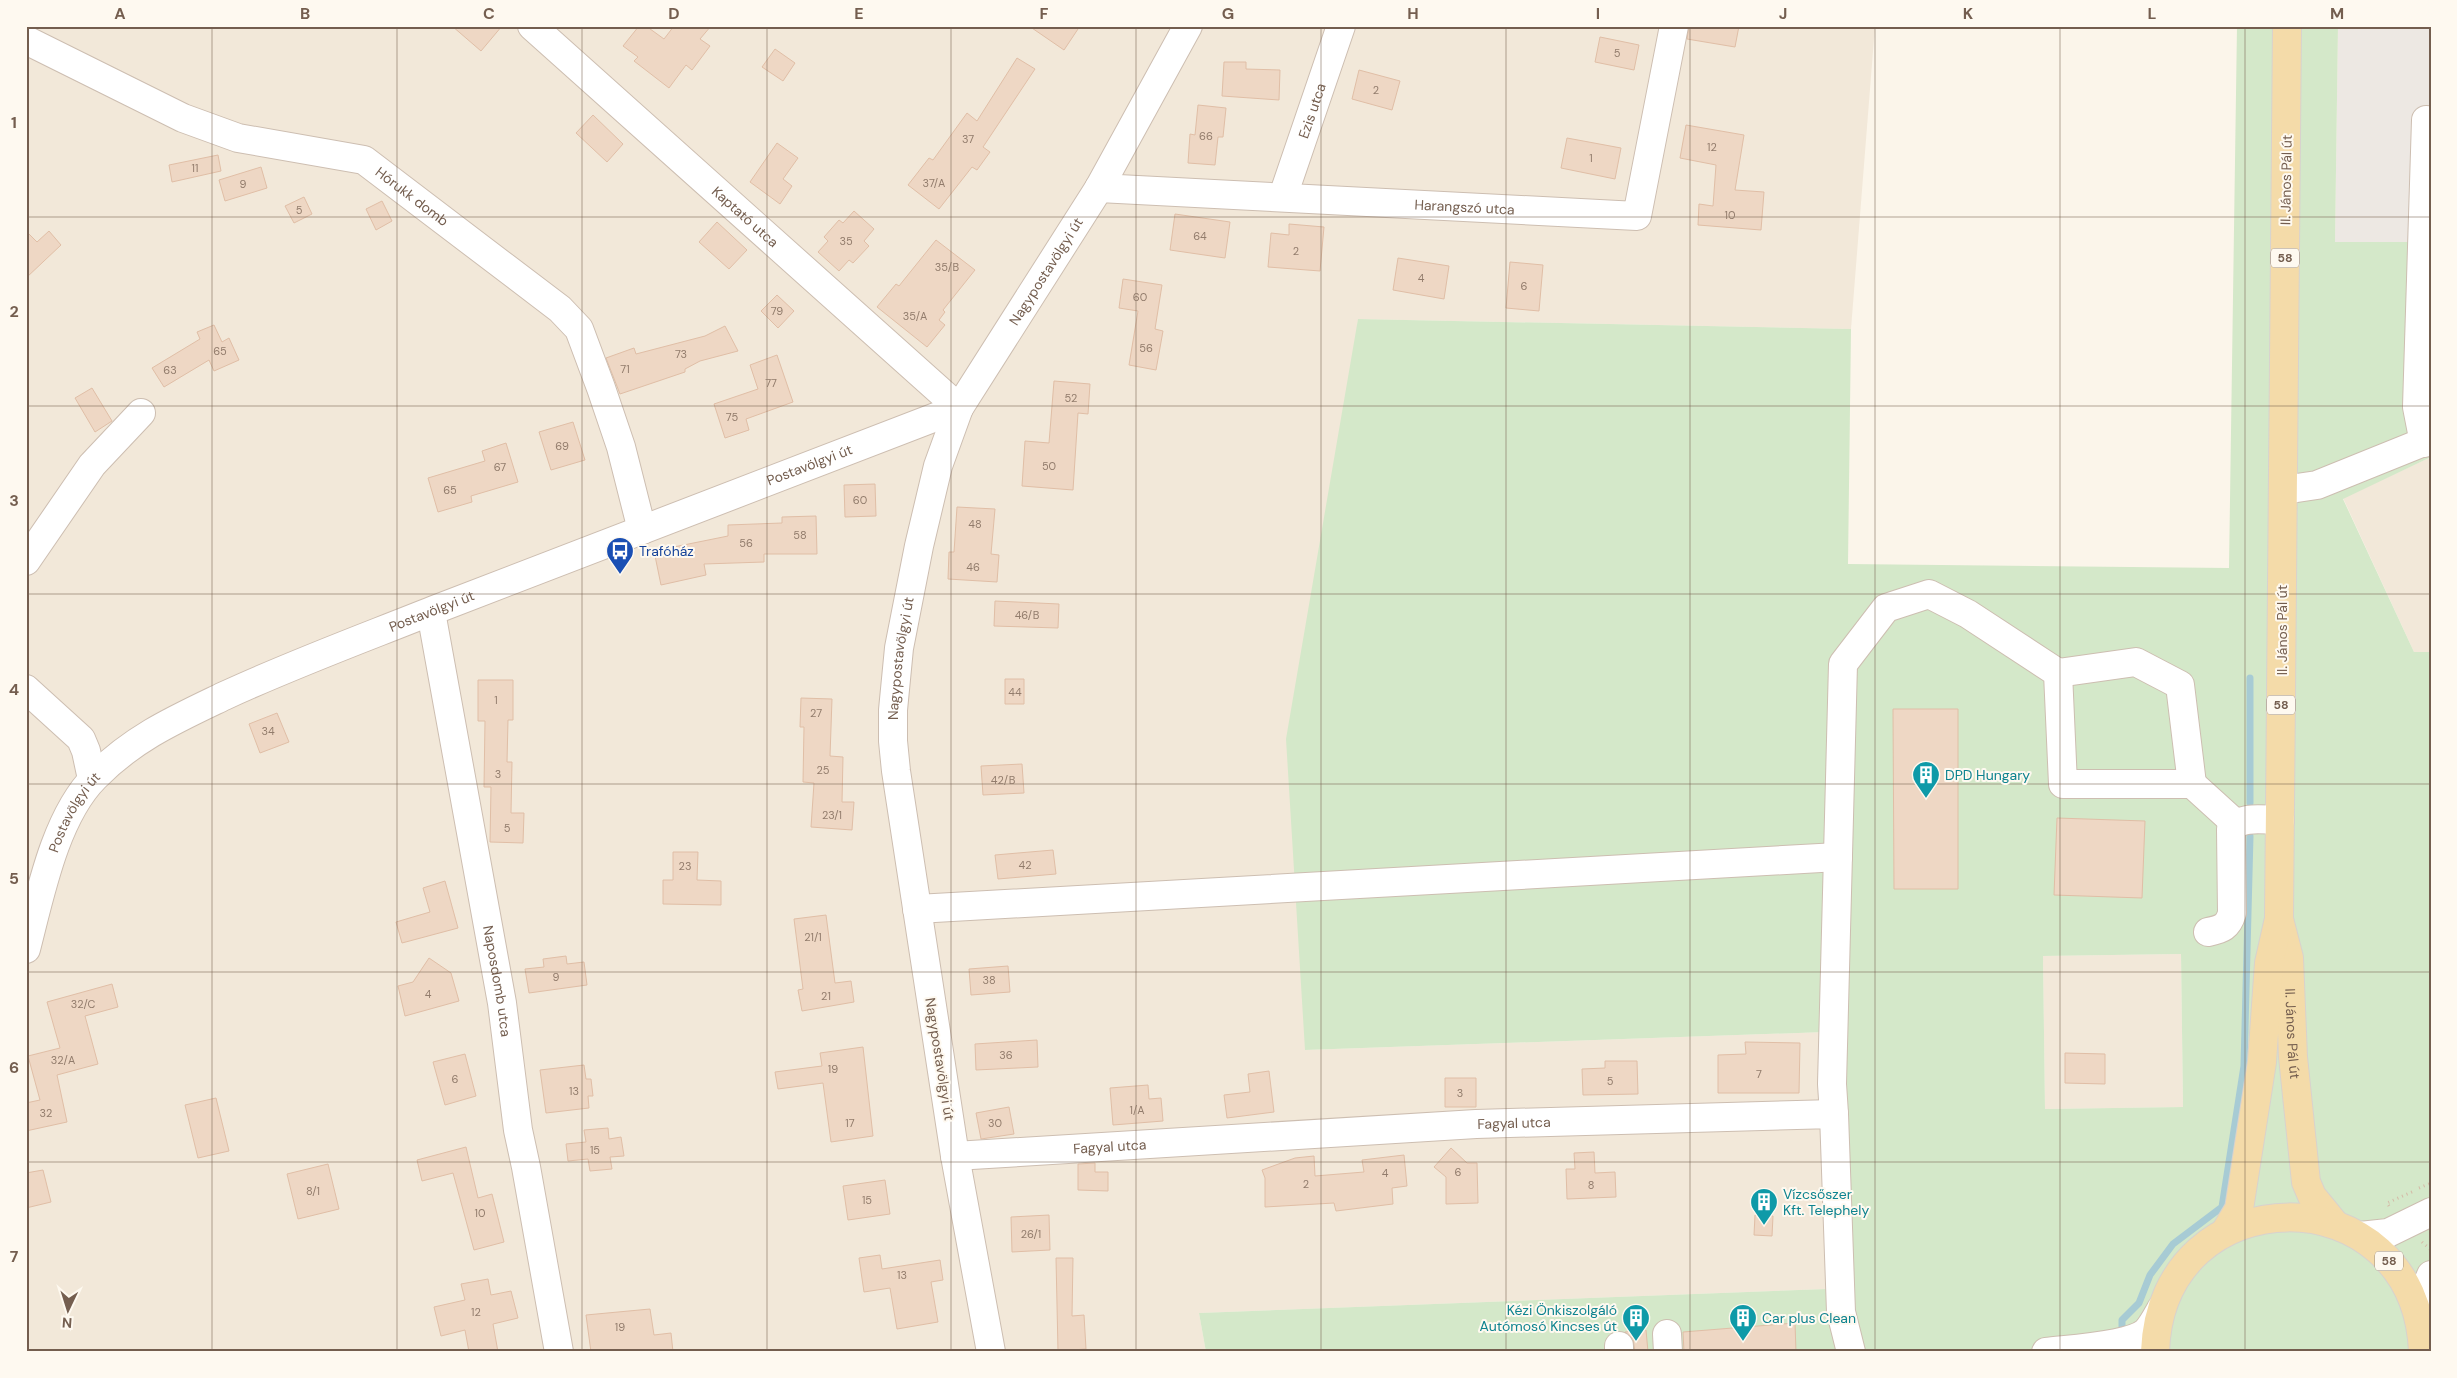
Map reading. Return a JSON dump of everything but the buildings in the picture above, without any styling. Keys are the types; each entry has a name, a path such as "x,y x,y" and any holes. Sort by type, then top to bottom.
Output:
{"main road":[{"name":"II. János Pál út","path":"2287,26 2279,919 2289,958 2294,1057 2306,1182 2312,1196 2334,1223"},
{"name":"58","path":"2225,1232 2239,1209 2262,1062 2269,963 2279,919"},
{"name":"58","path":"2155,1352 2157,1323 2161,1308 2169,1290 2184,1267 2208,1243 2225,1232 2251,1222 2278,1216 2297,1216 2334,1223 2360,1236 2382,1253 2399,1273 2423,1320 2423,1352"}],"street":[{"name":"Kaptató utca","path":"532,26 959,408"},
{"name":"Nagypostavölgyi út","path":"991,1352 955,1156 896,771 892,710 899,648 918,546 938,466 959,408 1099,188 1188,26"},
{"name":"Ezis utca","path":"1283,196 1341,26"},
{"name":"Harangszó utca","path":"1099,188 1283,196 1637,216 1674,26"},
{"name":"Hórukk domb","path":"26,40 183,118 238,138 364,160 560,309 579,329 595,371 621,447 642,530"},
{"path":"2283,490 2317,485 2427,441 2418,407 2428,135"},
{"name":"Postavölgyi út","path":"26,949 46,870 75,803 92,779 124,750 157,728 295,663 959,408"},
{"path":"26,560 92,465 140,413"},
{"path":"1851,1352 1841,1312 1832,1084 1843,664 1886,608 1929,594 1968,614 2058,673 2136,662 2180,685 2192,784"},
{"name":"Naposdomb utca","path":"431,612 502,1003 518,1130 559,1352"},
{"path":"2058,673 2063,784 2192,784 2235,822"},
{"path":"26,689 81,740 86,750 92,779"},
{"path":"81,740 96,746 124,750"},
{"path":"2208,932 2222,929 2229,923 2232,913 2231,829 2235,822 2245,820 2280,820"},
{"path":"917,909 1838,856"},
{"name":"Fagyal utca","path":"955,1156 1476,1124 1834,1114"},
{"path":"2360,1236 2388,1233 2431,1212"},
{"path":"2423,1320 2431,1276"},
{"path":"2046,1352 2126,1341 2147,1331 2161,1308"}],"shaded area":[{"path":"26,26 1875,26 1851,329 1358,319 1305,1050 1825,1032 1827,1289 1199,1313 1206,1352 26,1352"},
{"path":"2338,26 2431,26 2431,242 2335,242"},
{"path":"2431,457 2431,652 2414,652 2343,498"},
{"path":"2181,954 2183,1107 2045,1109 2043,956"}],"green space":[{"path":"2237,26 2338,26 2335,242 2431,242 2431,457 2343,499 2414,652 2431,652 2431,1352 1206,1352 1199,1313 1827,1289 1825,1032 1305,1050 1286,739 1358,319 1851,329 1848,564 2229,568","holes":["2181,954 2183,1107 2045,1109 2043,956"]}],"waterway":[{"path":"2250,678 2250,803"},
{"path":"2122,1330 2122,1320 2139,1303 2150,1275 2173,1244 2222,1207 2244,1066 2250,836"}],"place":[{"name":"Trafóház","path":"620,575"},
{"name":"DPD Hungary","path":"1926,799"},
{"name":"Vízcsőszer Kft. Telephely","path":"1764,1226"},
{"name":"Kézi Önkiszolgáló Autómosó Kincses út","path":"1636,1342"},
{"name":"Car plus Clean","path":"1743,1342"}]}
